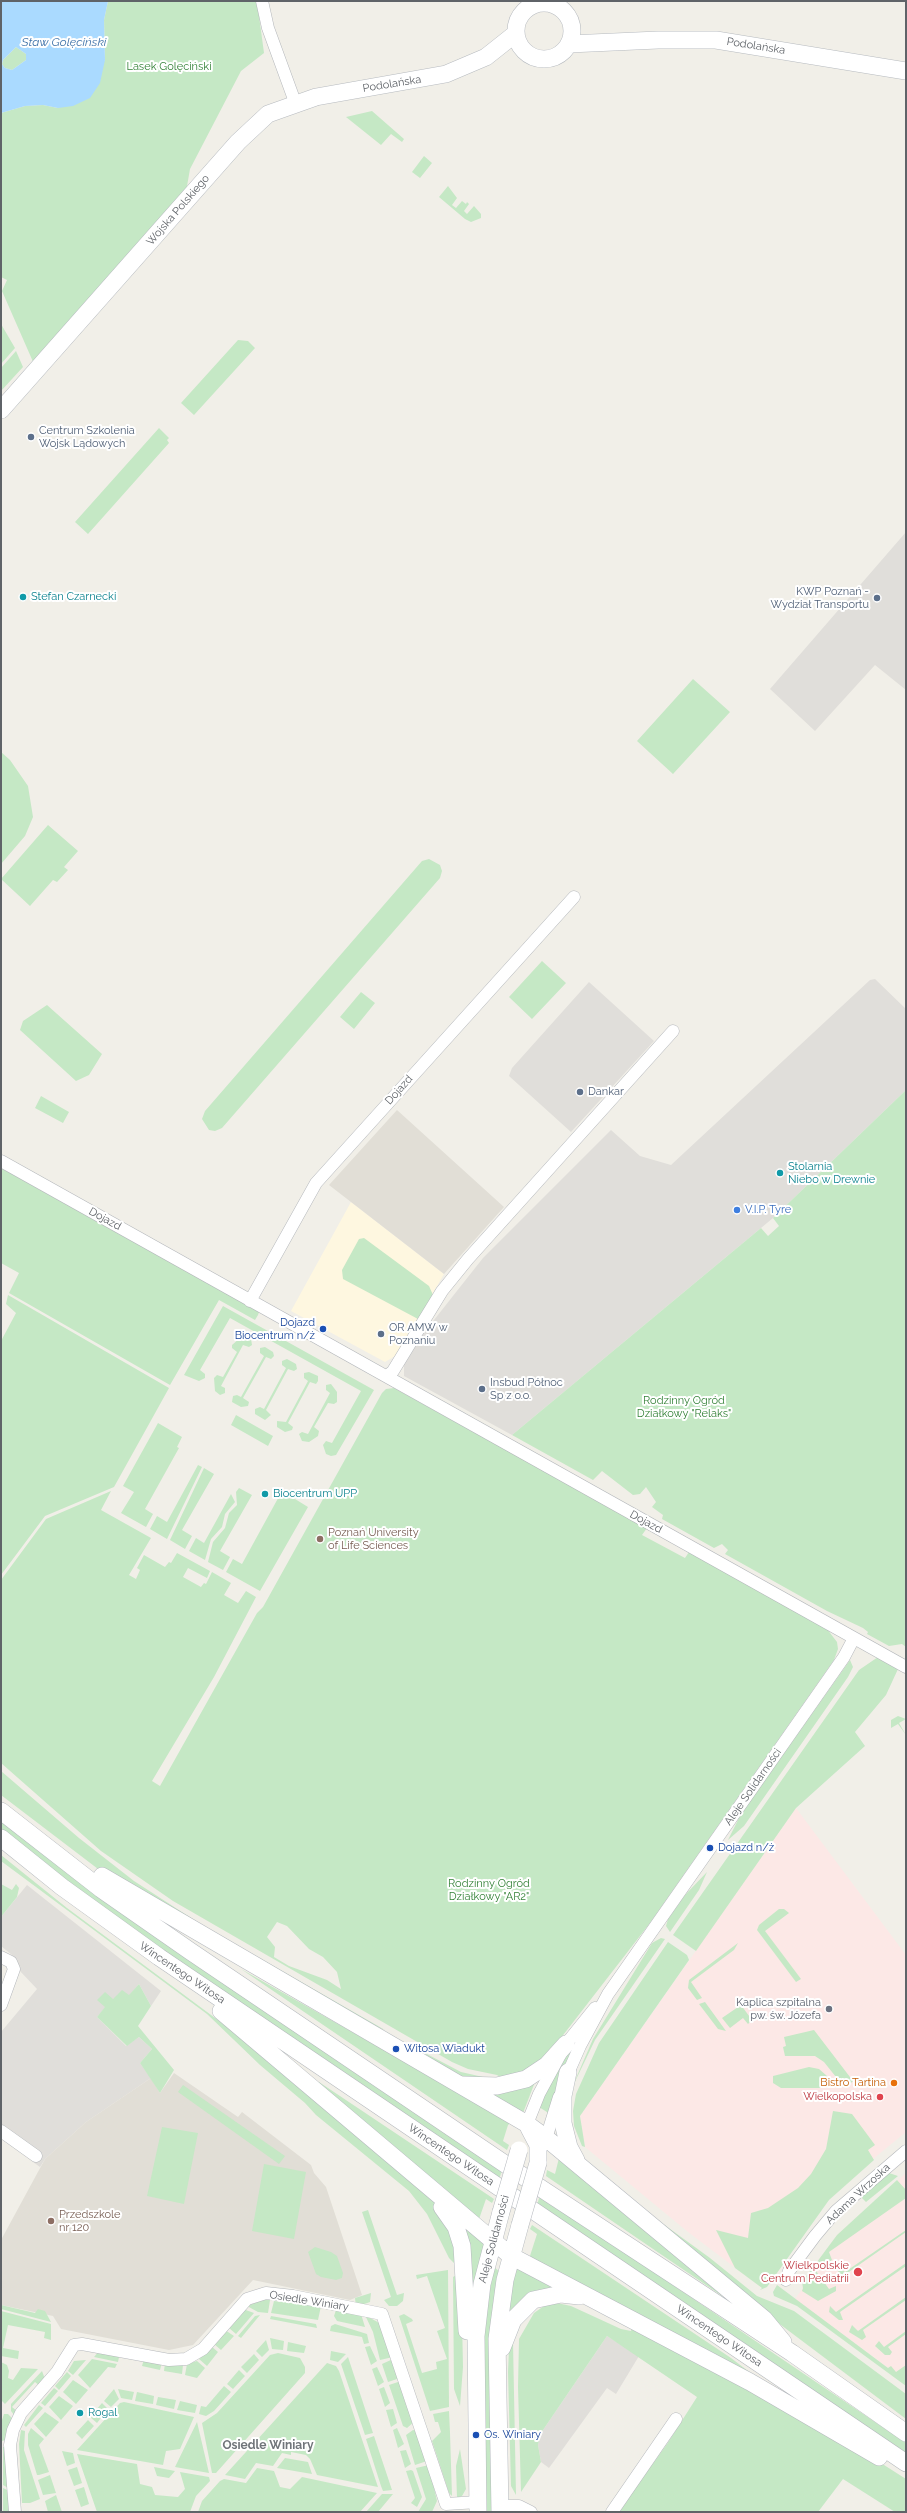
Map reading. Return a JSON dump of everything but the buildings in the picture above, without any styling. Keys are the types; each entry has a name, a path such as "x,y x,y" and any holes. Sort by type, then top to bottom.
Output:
{"main road":[{"path":"545,2 562,5 572,27 569,44 559,55 552,59 537,59 523,51 515,34 516,26 523,11 530,6 545,2"},
{"name":"Podolańska","path":"572,27 604,42"},
{"name":"Podolańska","path":"486,57 515,34"},
{"name":"Podolańska","path":"569,44 586,45 604,42 716,40 906,71"},
{"name":"Podolańska","path":"295,102 446,74 486,57 523,51"},
{"name":"Wojska Polskiego","path":"1,410 257,122 268,114 295,102"},
{"path":"4,1813 127,1892 526,2124 546,2138 764,2319 792,2353"},
{"name":"Wincentego Witosa","path":"4,1813 101,1889 196,1955 542,2189 792,2353 906,2433"},
{"name":"Wincentego Witosa","path":"1,1838 62,1887 158,1957 906,2463"},
{"path":"158,1957 511,2256 750,2382 906,2472"},
{"path":"457,2083 480,2086 505,2085 519,2081 546,2064 566,2044"},
{"path":"568,2072 563,2105 564,2127 573,2155 585,2170"},
{"path":"526,2124 538,2144 538,2163"},
{"name":"Aleje Solidarności","path":"478,2507 475,2364 478,2305 493,2242 526,2124"},
{"name":"Aleje Solidarności","path":"499,2509 496,2371 499,2315 511,2256 538,2163"},
{"path":"410,2172 449,2216 462,2246 465,2265 467,2329 475,2364"},
{"path":"496,2371 508,2331 524,2306 533,2300 551,2295 569,2294 592,2299"}],"street":[{"path":"262,1 268,28 295,102"},
{"name":"Dojazd","path":"250,1301 316,1183 574,897"},
{"path":"387,1376 393,1371 442,1291 468,1259 673,1032"},
{"name":"Dojazd","path":"1,1161 906,1667"},
{"name":"Aleje Solidarności","path":"526,2124 539,2094 566,2044 608,1994 844,1657 854,1638"},
{"path":"1,1957 11,1962 14,1969 1,2005"},
{"name":"Aleje Solidarności","path":"538,2163 568,2072 608,1994"},
{"path":"1,2131 36,2156"},
{"name":"Adama Wrzoska","path":"786,2280 789,2271 814,2236 836,2211 906,2151"},
{"name":"Osiedle Winiary","path":"15,2512 10,2445 13,2430 21,2413 57,2372 74,2345 82,2344 169,2360 186,2359 203,2348 247,2299 266,2293 293,2296 382,2314 443,2508 478,2507"},
{"path":"612,2512 676,2419"},
{"path":"499,2509 519,2506 531,2512"}],"shaded area":[{"name":"KWP Poznań - Wydział Transportu","path":"906,532 906,690 875,665 815,731 770,689"},
{"path":"875,979 906,1009 906,1090 773,1218 512,1435 404,1376 404,1364 415,1344 483,1258 611,1130 640,1156 671,1165 870,980"},
{"name":"Dankar","path":"589,982 654,1041 571,1132 509,1076 512,1068"},
{"path":"397,1110 504,1207 444,1274 329,1185"},
{"path":"351,1202 444,1274 397,1355 385,1362 291,1311"},
{"path":"796,1808 906,1955 906,2132 829,2195 762,2288 688,2232 585,2147 580,2116"},
{"path":"27,1885 161,1991 151,2006 139,1984 129,1996 113,1999 97,2017 126,2046 139,2037 152,2049 140,2063 151,2078 86,2122 45,2159 40,2167 1,2139 1,2032 37,1989 19,1970 12,1955 1,1946 1,1917"},
{"path":"174,2073 238,2117 242,2112 311,2165 314,2173 326,2187 362,2295 350,2300 253,2280 193,2345 169,2350 61,2329 53,2316 1,2305 1,2240 45,2159 86,2122 151,2078 160,2093"},
{"name":"Wielkpolskie Centrum Pediatrii","path":"906,2173 906,2381 795,2299 803,2288 802,2282 837,2235"},
{"path":"607,2336 639,2356 616,2394 607,2388 549,2468 541,2462 538,2445 541,2433"}],"green space":[{"name":"Lasek Golęciński","path":"108,1 257,1 264,53 241,71 190,169 186,192 34,364 2,291 7,280 1,277 1,113 25,106 43,105 58,108 105,60 104,20"},
{"path":"16,47 26,54 26,60 12,70 5,68 2,64 3,60"},
{"path":"372,111 404,139 402,142 391,134 381,145 346,117"},
{"path":"424,156 432,163 420,178 412,172"},
{"path":"448,186 457,198 452,205 456,208 462,201 466,204 467,202 469,204 464,211 467,214 474,206 481,214 481,218 471,222 465,219 439,197"},
{"path":"1,324 15,348 1,364"},
{"path":"238,340 248,341 255,348 194,415 181,403"},
{"path":"16,351 23,367 1,391 1,368"},
{"path":"159,428 169,438 167,440 169,443 88,534 75,522"},
{"path":"693,679 730,712 673,774 637,741"},
{"path":"1,752 10,760 28,786 33,817 25,836 1,864"},
{"path":"48,825 78,851 64,867 68,870 57,882 53,880 30,906 1,879"},
{"path":"429,859 440,865 442,871 440,878 222,1128 215,1131 209,1130 202,1119 205,1111 422,861"},
{"path":"542,961 566,983 532,1019 509,997"},
{"path":"361,992 375,1003 354,1029 340,1017"},
{"path":"47,1005 102,1054 89,1075 76,1081 20,1030 23,1021"},
{"name":"Rodzinny Ogród Działkowy \"Relaks\"","path":"906,1090 906,1647 902,1644 889,1646 867,1634 868,1632 863,1628 827,1611 725,1554 728,1550 722,1544 714,1548 662,1519 663,1515 652,1507 656,1502 646,1487 640,1494 633,1495 602,1471 593,1480 512,1435 761,1228 768,1236 779,1226 773,1218"},
{"path":"41,1096 69,1112 63,1123 35,1108"},
{"path":"1,1168 259,1312 258,1315 255,1320 219,1300 170,1385 9,1293 19,1273 1,1263"},
{"path":"364,1238 429,1286 433,1295 418,1319 343,1279 342,1270 359,1239"},
{"path":"8,1295 169,1388 114,1487 45,1516 1,1575 1,1341 16,1313 6,1304"},
{"path":"223,1306 374,1390 336,1455 331,1456 326,1454 323,1445 326,1441 332,1443 361,1391 230,1318 200,1370 205,1374 205,1378 199,1381 184,1375"},
{"path":"240,1338 251,1339 252,1345 249,1347 243,1345 221,1386 225,1388 225,1393 220,1395 215,1391 214,1378 217,1375 223,1377 237,1352 232,1348 232,1345"},
{"path":"265,1347 273,1352 274,1356 271,1359 266,1357 243,1398 249,1402 248,1406 241,1407 232,1402 233,1396 237,1395 241,1397 264,1356 260,1353 260,1348"},
{"path":"287,1359 296,1364 297,1369 294,1371 288,1369 266,1410 271,1415 265,1420 255,1414 255,1409 260,1407 264,1409 286,1368 282,1365 282,1361"},
{"path":"309,1372 318,1376 318,1381 316,1384 310,1382 288,1423 293,1427 292,1430 285,1432 277,1427 277,1421 286,1422 308,1381 304,1378 304,1373"},
{"path":"331,1384 337,1392 337,1402 334,1404 328,1403 314,1427 319,1431 318,1436 309,1442 302,1441 299,1434 302,1432 308,1434 330,1393 326,1390 326,1385"},
{"name":"Rodzinny Ogród Działkowy \"AR2\"","path":"394,1388 647,1528 642,1535 685,1558 689,1552 827,1629 837,1642 838,1649 834,1660 650,1923 543,2061 505,2080 497,2075 468,2069 452,2062 173,1901 101,1851 1,1763 1,1580 46,1519 111,1491 101,1510 151,1538 129,1575 136,1579 140,1570 137,1568 144,1555 165,1567 169,1562 171,1563 177,1553 210,1571 207,1578 188,1568 183,1577 201,1587 204,1583 206,1584 212,1572 231,1583 224,1595 238,1603 246,1591 256,1597 214,1677 152,1781 160,1786 257,1613 263,1607 382,1393 386,1389","holes":["277,1922 287,1926 309,1949 323,1957 337,1972 341,1989 327,1980 289,1966 274,1957 275,1947 267,1937"]},
{"path":"236,1415 273,1436 268,1446 231,1425"},
{"path":"158,1423 182,1437 177,1447 179,1448 145,1509 153,1514 146,1527 121,1513 134,1492 123,1486"},
{"path":"198,1465 202,1467 167,1539 150,1529 157,1516 167,1522"},
{"path":"204,1468 214,1474 182,1530 192,1536 185,1549 170,1540"},
{"path":"239,1488 252,1495 220,1551 230,1557 223,1570 208,1562 213,1542 225,1528 229,1513 237,1505 236,1492"},
{"path":"282,1491 308,1507 260,1591 226,1572 233,1559 242,1564"},
{"path":"231,1494 235,1502 225,1514 222,1527 211,1539 205,1560 189,1551 196,1538 204,1543"},
{"path":"878,1657 898,1669 886,1695 855,1732 865,1746 796,1808 696,1951 673,1935 859,1670"},
{"path":"850,1660 853,1667 848,1677 744,1826 728,1840 741,1814"},
{"path":"898,1716 906,1719 899,1723 906,1735 898,1724 891,1728 891,1720"},
{"path":"1,1771 79,1838 134,1881 202,1925 385,2030 366,2023 102,1872 1,1795"},
{"path":"1,1819 502,2170 499,2180 102,1908 1,1830"},
{"path":"1,1855 67,1908 238,2035 435,2203 455,2235 456,2265 449,2258 427,2214 409,2191 316,2115 305,2103 260,2065 207,2014 1,1861"},
{"path":"707,1872 699,1890 670,1932 666,1926 668,1919 685,1895"},
{"path":"1,1884 12,1890 16,1884 19,1888 17,1897 1,1917"},
{"path":"779,1909 784,1909 789,1913 765,1931 801,1979 796,1982 757,1930 759,1925"},
{"path":"661,1938 665,1939 595,2040 570,2092 593,2039 652,1943"},
{"path":"668,1942 687,1955 689,1960 580,2116 585,2147 582,2146 574,2126 573,2111 576,2094 599,2043"},
{"path":"738,1943 734,1950 691,1982 702,1998 697,2000 688,1988 689,1980"},
{"path":"241,1969 511,2122 508,2125 503,2141 509,2145 507,2150"},
{"path":"139,1984 151,2006 138,2026 174,2070 160,2093 140,2063 152,2049 139,2037 127,2046 97,2017 105,2007 97,2000 105,1992 113,1999 122,1990 129,1995"},
{"path":"705,2002 726,2031 718,2029 699,2004"},
{"path":"741,2005 752,2020 748,2024 743,2018 730,2028 722,2018"},
{"path":"814,2030 853,2081 851,2083 840,2082 824,2062 815,2056 785,2056 783,2047 786,2046 784,2037"},
{"path":"581,2032 550,2114 539,2107 552,2080"},
{"path":"423,2052 461,2072 483,2077 465,2079 439,2066"},
{"path":"809,2067 819,2069 827,2076 830,2082 826,2088 781,2088 773,2083 773,2076"},
{"path":"319,2082 494,2199 492,2203 486,2199 478,2222 318,2084"},
{"path":"535,2082 523,2113 489,2094"},
{"path":"183,2085 285,2156 279,2164 178,2092"},
{"path":"833,2111 852,2114 875,2145 868,2150 874,2160 829,2200 767,2287 760,2290 762,2288 735,2268 716,2230 748,2238 751,2213 768,2208 798,2188 811,2174 826,2149"},
{"path":"162,2127 198,2133 184,2204 147,2196"},
{"path":"559,2158 725,2298 546,2176 547,2170 555,2174"},
{"path":"264,2164 306,2172 294,2239 252,2231"},
{"path":"889,2173 898,2176 866,2202 860,2196"},
{"path":"897,2180 906,2190 906,2198 829,2252 832,2260 816,2271 829,2289 836,2286 836,2291 818,2301 802,2291 802,2282 837,2235"},
{"path":"540,2195 906,2443 906,2454 537,2205"},
{"path":"368,2210 397,2295 404,2293 403,2301 397,2306 389,2306 384,2300 391,2297 362,2212"},
{"path":"644,2210 710,2258 757,2296 794,2311 906,2394 906,2419 769,2316"},
{"path":"532,2225 731,2358 752,2374 529,2259 537,2234 530,2229"},
{"path":"464,2227 485,2245 474,2298"},
{"path":"906,2230 906,2232 846,2274 850,2281 845,2281 838,2271 839,2266 845,2272"},
{"path":"315,2247 331,2252 337,2256 343,2273 342,2278 336,2280 321,2277 316,2274 308,2252"},
{"path":"906,2263 906,2266 840,2312 843,2320 839,2320 829,2312 830,2306 836,2312"},
{"path":"514,2266 553,2288 508,2318"},
{"path":"494,2267 501,2273 494,2512 484,2512 482,2337"},
{"path":"448,2270 449,2407 430,2411 399,2316 404,2314 413,2321 406,2324 422,2373 437,2369 436,2362 447,2359 437,2331 445,2328 427,2276 417,2279 416,2275"},
{"path":"461,2272 463,2367 460,2406 454,2389 453,2277"},
{"path":"777,2285 888,2368 891,2366 896,2372 906,2365 906,2386 797,2306 774,2296 773,2292"},
{"path":"371,2293 370,2302 356,2307 355,2298"},
{"path":"906,2297 906,2300 863,2330 866,2337 862,2340 849,2332 852,2325 858,2331"},
{"path":"291,2299 321,2306 318,2320 271,2313 274,2301 282,2302"},
{"path":"262,2300 270,2300 268,2313 258,2312 247,2306"},
{"path":"557,2303 571,2306 621,2329 631,2331 632,2327 873,2458 906,2479 906,2512 895,2512 843,2479 818,2512 618,2512 667,2444 697,2397 607,2336 541,2433 538,2445 541,2462 521,2492 518,2387 519,2339 534,2313 544,2306"},
{"path":"1,2305 35,2313 38,2309 45,2311 51,2322 1,2309"},
{"path":"243,2309 254,2313 236,2334 229,2328"},
{"path":"336,2310 361,2314 365,2327 337,2321 334,2316"},
{"path":"1,2311 51,2324 51,2340 44,2338 45,2332 8,2325 3,2348 19,2351 18,2359 1,2356"},
{"path":"260,2315 241,2338 238,2336 255,2316"},
{"path":"365,2315 381,2324 393,2357 380,2360 373,2332"},
{"path":"271,2316 316,2324 317,2328 270,2319"},
{"path":"521,2322 513,2342 516,2495 511,2486 508,2372 509,2349"},
{"path":"335,2324 367,2334 369,2343 364,2344 362,2337 330,2331 331,2326"},
{"path":"225,2330 234,2336 221,2350 214,2344"},
{"path":"906,2331 906,2334 888,2347 892,2352 890,2355 885,2355 875,2346 879,2341 884,2347"},
{"path":"270,2338 284,2341 283,2350 272,2349"},
{"path":"266,2340 269,2350 262,2357 256,2351"},
{"path":"288,2342 306,2346 304,2353 287,2351"},
{"path":"211,2346 218,2352 207,2366 199,2359"},
{"path":"370,2346 377,2361 371,2365 365,2347"},
{"path":"100,2350 119,2357 118,2362 94,2357"},
{"path":"331,2351 346,2354 338,2362 330,2360"},
{"path":"278,2353 300,2358 305,2367 305,2373 216,2473 212,2473 202,2423 217,2413 270,2355"},
{"path":"254,2354 259,2360 247,2373 241,2367"},
{"path":"348,2357 373,2433 365,2435 341,2364"},
{"path":"92,2359 117,2364 115,2368 108,2367 90,2388 78,2375"},
{"path":"144,2359 162,2362 160,2370 142,2366"},
{"path":"393,2359 400,2378 388,2382 382,2364"},
{"path":"86,2360 73,2375 68,2371 74,2361"},
{"path":"197,2361 205,2368 197,2378 185,2375 187,2364"},
{"path":"1,2362 7,2365 9,2371 8,2378 13,2380 21,2368 38,2369 5,2404 1,2400"},
{"path":"165,2363 183,2365 182,2374 164,2371"},
{"path":"327,2363 336,2366 339,2371 378,2487 317,2475 310,2459 306,2455 291,2452 291,2455 282,2453 273,2466 256,2463 245,2479 225,2475"},
{"path":"377,2367 384,2382 378,2386 372,2369"},
{"path":"239,2370 245,2376 233,2389 227,2384"},
{"path":"42,2371 45,2379 41,2387 35,2382 12,2407 18,2412 15,2416 11,2411 11,2404"},
{"path":"67,2372 71,2376 59,2390 55,2386"},
{"path":"73,2380 88,2390 76,2404 63,2392"},
{"path":"401,2381 415,2421 407,2428 403,2426 389,2385"},
{"path":"224,2386 231,2392 214,2411 206,2416 199,2414 201,2406 206,2407"},
{"path":"384,2387 390,2403 385,2407 379,2389"},
{"path":"54,2388 58,2391 45,2406 41,2403"},
{"path":"114,2389 119,2399 111,2407 104,2401"},
{"path":"118,2389 134,2392 132,2400 121,2398"},
{"path":"137,2392 154,2396 153,2404 135,2401"},
{"path":"59,2396 73,2406 61,2420 49,2407"},
{"path":"158,2397 176,2400 174,2409 156,2405"},
{"path":"180,2401 197,2405 195,2413 177,2410"},
{"path":"124,2402 194,2417 180,2449 166,2451 163,2465 77,2450 120,2403"},
{"path":"102,2403 108,2409 97,2423 90,2417"},
{"path":"39,2405 43,2408 26,2427 24,2425"},
{"path":"393,2409 397,2423 391,2427 386,2410"},
{"path":"449,2411 452,2496 449,2493 432,2441 441,2432 438,2422 435,2422 433,2414"},
{"path":"45,2412 59,2422 46,2437 34,2424"},
{"path":"4,2414 8,2414 13,2419 5,2440 2,2441 2,2420"},
{"path":"88,2420 94,2426 82,2439 76,2433"},
{"path":"197,2422 209,2473 175,2467"},
{"path":"31,2428 44,2439 39,2445 49,2472 39,2475 37,2475 28,2445 28,2434"},
{"path":"397,2428 404,2444 398,2448 393,2430"},
{"path":"21,2430 25,2431 24,2450 40,2499 30,2503 22,2503 19,2444"},
{"path":"413,2430 418,2431 427,2461 415,2465 406,2435"},
{"path":"374,2436 392,2490 383,2491 381,2486 366,2439"},
{"path":"3,2447 5,2447 10,2489 3,2485"},
{"path":"460,2449 466,2489 462,2496 457,2498 456,2466"},
{"path":"406,2450 411,2464 405,2468 400,2451"},
{"path":"62,2451 73,2453 75,2463 67,2466"},
{"path":"77,2454 137,2464 140,2484 152,2487 155,2495 178,2497 185,2489 180,2472 209,2477 210,2481 196,2496 190,2512 97,2512"},
{"path":"285,2458 308,2462 312,2474 277,2468"},
{"path":"429,2465 437,2501 432,2512 418,2512 426,2499 416,2468"},
{"path":"77,2467 82,2483 74,2486 68,2470"},
{"path":"154,2467 175,2471 169,2478 157,2476"},
{"path":"257,2468 274,2471 280,2487 290,2489 302,2477 377,2493 360,2512 198,2512 202,2501 220,2481 224,2479 246,2483"},
{"path":"406,2471 413,2471 422,2497 417,2507 411,2503 415,2498"},
{"path":"50,2475 56,2493 43,2495 38,2480"},
{"path":"84,2487 89,2504 81,2507 75,2490"},
{"path":"3,2488 11,2492 10,2512 3,2512"},
{"path":"382,2494 393,2494 378,2512 366,2512"},
{"path":"56,2495 62,2512 48,2512 45,2501"}],"water":[{"name":"Staw Golęciński","path":"1,1 108,1 104,20 105,60 100,83 90,98 73,106 58,108 43,105 25,106 1,113","holes":["16,47 26,54 26,60 12,70 5,68 2,64 3,60"]}],"place":[{"name":"Centrum Szkolenia Wojsk Lądowych","path":"31,437"},
{"name":"Stefan Czarnecki","path":"23,597"},
{"name":"KWP Poznań - Wydział Transportu","path":"877,598"},
{"name":"Dankar","path":"580,1092"},
{"name":"Stolarnia Niebo w Drewnie","path":"780,1173"},
{"name":"V.I.P. Tyre","path":"737,1210"},
{"name":"Dojazd Biocentrum n/ż","path":"323,1329"},
{"name":"OR AMW w Poznaniu","path":"381,1334"},
{"name":"Insbud Północ Sp z o.o.","path":"482,1389"},
{"name":"Biocentrum UPP","path":"265,1494"},
{"name":"Poznań University of Life Sciences","path":"320,1539"},
{"name":"Dojazd n/ż","path":"710,1848"},
{"name":"Kaplica szpitalna pw. św. Józefa","path":"829,2009"},
{"name":"Witosa Wiadukt","path":"396,2049"},
{"name":"Bistro Tartina","path":"894,2083"},
{"name":"Wielkopolska","path":"880,2097"},
{"name":"Przedszkole nr 120","path":"51,2221"},
{"name":"Wielkpolskie Centrum Pediatrii","path":"858,2272"},
{"name":"Rogal","path":"80,2413"},
{"name":"Os. Winiary","path":"476,2435"}],"district":[{"name":"Osiedle Winiary","path":"268,2445"}]}
